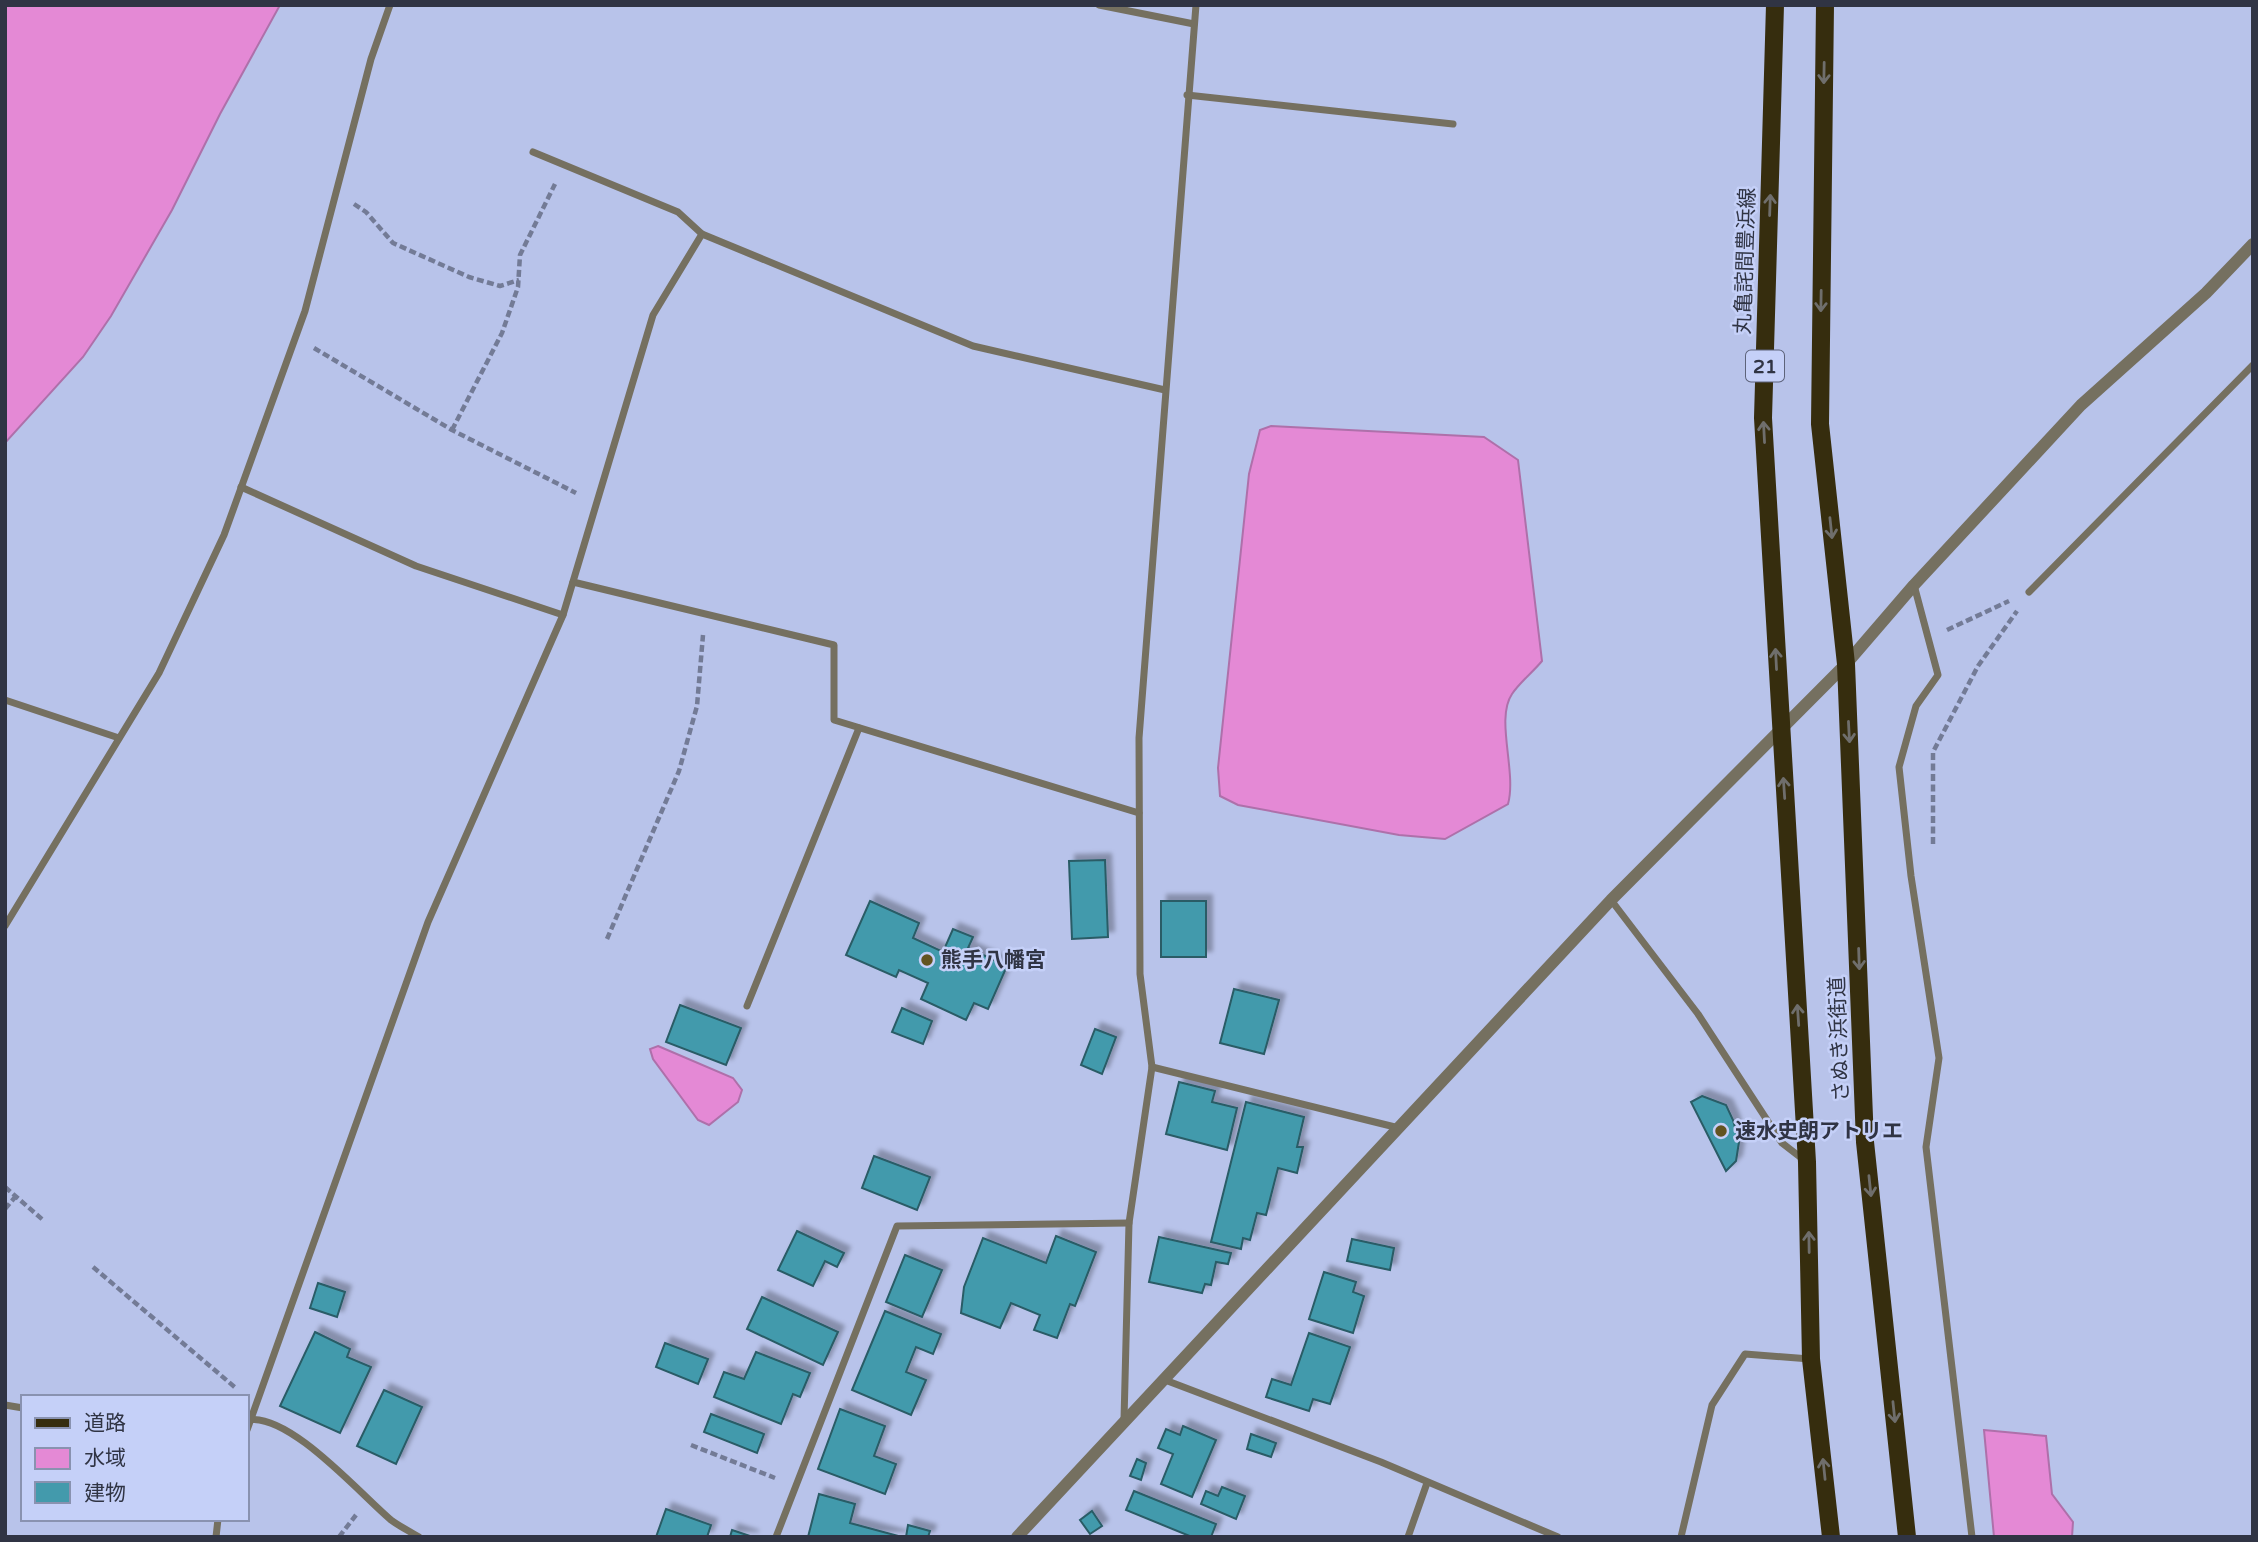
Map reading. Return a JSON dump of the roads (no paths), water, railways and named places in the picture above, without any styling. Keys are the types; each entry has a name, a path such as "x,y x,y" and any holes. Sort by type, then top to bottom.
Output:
{"main road":[{"name":"丸亀詫間豊浜線","path":"1775,5 1763,418 1780,727"},
{"path":"1825,5 1820,424 1846,664"},
{"name":"さぬき浜街道","path":"1846,664 1865,1142 1907,1537"},
{"name":"さぬき浜街道","path":"1780,727 1807,1162 1811,1359 1831,1537"}],"street":[{"path":"5,926 159,673 224,535 296,336 371,59 390,5"},
{"path":"1099,5 1194,23"},
{"path":"1124,1424 1129,1223 1152,1067 1140,974 1139,738 1196,5"},
{"path":"1187,95 1453,124"},
{"path":"533,152 678,212 702,234 974,345 1165,390"},
{"path":"419,1537 392,1521 318,1452 269,1423 250,1419 428,922 564,615 653,315 702,234"},
{"path":"1017,1537 1611,900 1780,727 1846,664 1914,585 2081,405 2206,293 2253,244"},
{"path":"2029,592 2253,365"},
{"path":"241,487 416,566 564,615"},
{"path":"573,582 834,645 834,720 1139,814"},
{"path":"1914,585 1938,675 1916,706 1899,767 1911,876 1939,1058 1926,1147 1972,1537"},
{"path":"5,701 118,738"},
{"path":"747,1006 859,728"},
{"path":"1611,900 1698,1014 1782,1143 1807,1162"},
{"path":"1152,1067 1399,1128"},
{"path":"776,1537 897,1226 1129,1223"},
{"path":"1681,1537 1712,1405 1745,1354 1811,1359"},
{"path":"1165,1380 1558,1537"},
{"path":"1408,1537 1427,1483"}],"water":[{"path":"5,5 280,5 220,114 172,210 111,316 83,357 5,443"},
{"path":"1271,426 1484,437 1518,460 1542,661 1515,690 1507,705 1505,717 1510,777 1508,804 1445,839 1399,835 1238,805 1220,796 1218,768 1249,474 1260,430"},
{"path":"658,1046 733,1078 742,1090 738,1102 709,1125 698,1120 653,1059 650,1049"},
{"path":"1984,1430 2046,1436 2052,1494 2073,1522 2072,1537 1994,1537"}],"place":[{"name":"熊手八幡宮","path":"927,960"},
{"name":"速水史朗アトリエ","path":"1721,1131"}]}
